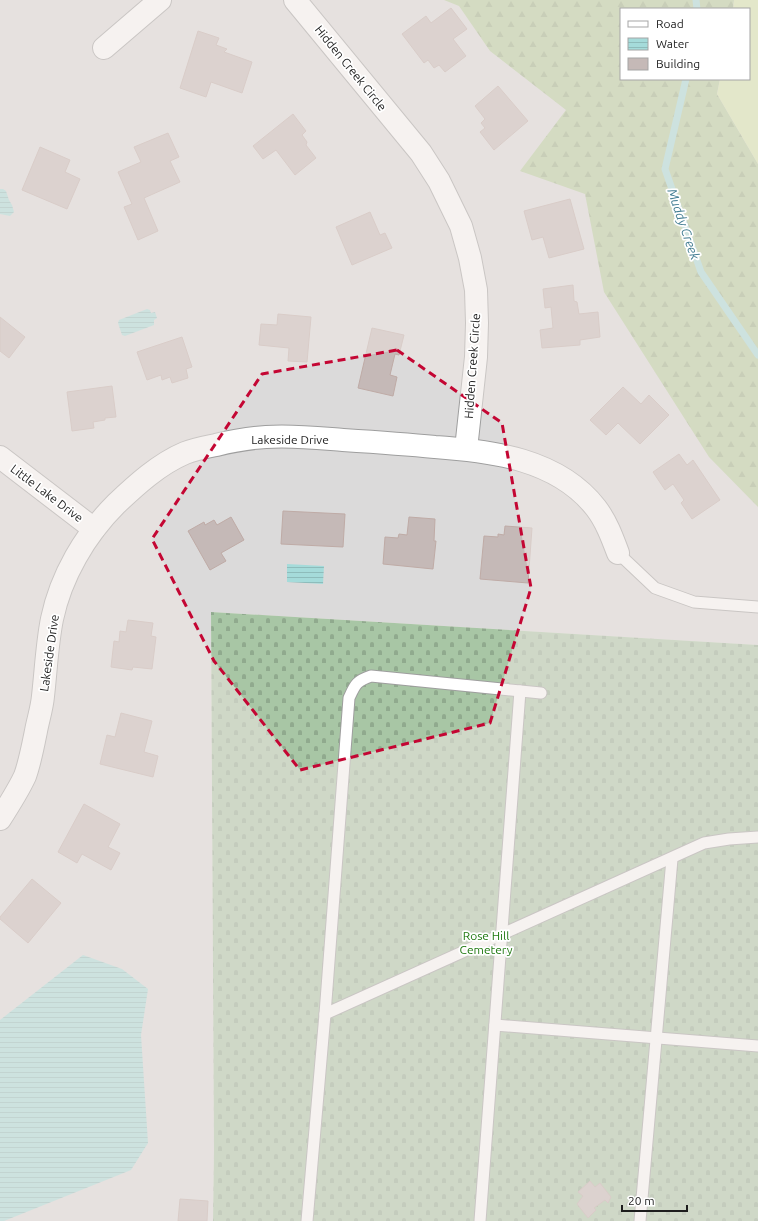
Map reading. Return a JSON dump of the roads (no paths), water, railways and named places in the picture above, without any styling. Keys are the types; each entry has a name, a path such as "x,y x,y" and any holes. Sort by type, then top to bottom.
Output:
{"street":[{"path":"104,48 160,0"},
{"name":"Hidden Creek Circle","path":"295,0 421,153 439,181 461,226 470,258 476,290 477,323 476,357 466,449"},
{"name":"Lakeside Drive","path":"0,820 18,791 30,761 43,698 47,650 52,617 60,591 77,555 94,529 106,514 130,491 161,467 185,453 232,441 265,437 298,437 466,449"},
{"path":"466,449 494,453 527,461 557,475 571,484 584,495 599,512 605,522 618,553"},
{"name":"Little Lake Drive","path":"0,457 94,529"}],"lane":[{"path":"618,553 655,588 694,602 758,607"},
{"path":"307,1221 325,1014 349,698 360,679 371,676 541,693"},
{"path":"480,1221 520,691"},
{"path":"325,1014 501,934 672,859 704,843 729,839 758,837"},
{"path":"640,1221 672,859"},
{"path":"495,1025 758,1046"}],"water":[{"path":"0,189 6,191 12,205 14,212 10,216 0,214"},
{"path":"147,309 150,310 151,313 155,312 157,318 154,320 154,325 125,336 122,335 118,323 119,320"},
{"path":"287,564 324,566 323,584 287,582"},
{"path":"83,955 122,969 148,989 141,1035 148,1143 131,1170 4,1221 0,1221 0,1020"}],"waterway":[{"name":"Muddy Creek","path":"696,0 697,8"},
{"name":"Muddy Creek","path":"686,80 665,169 701,272 758,355"}],"park label":[{"name":"Rose Hill Cemetery","path":"486,942"}]}
